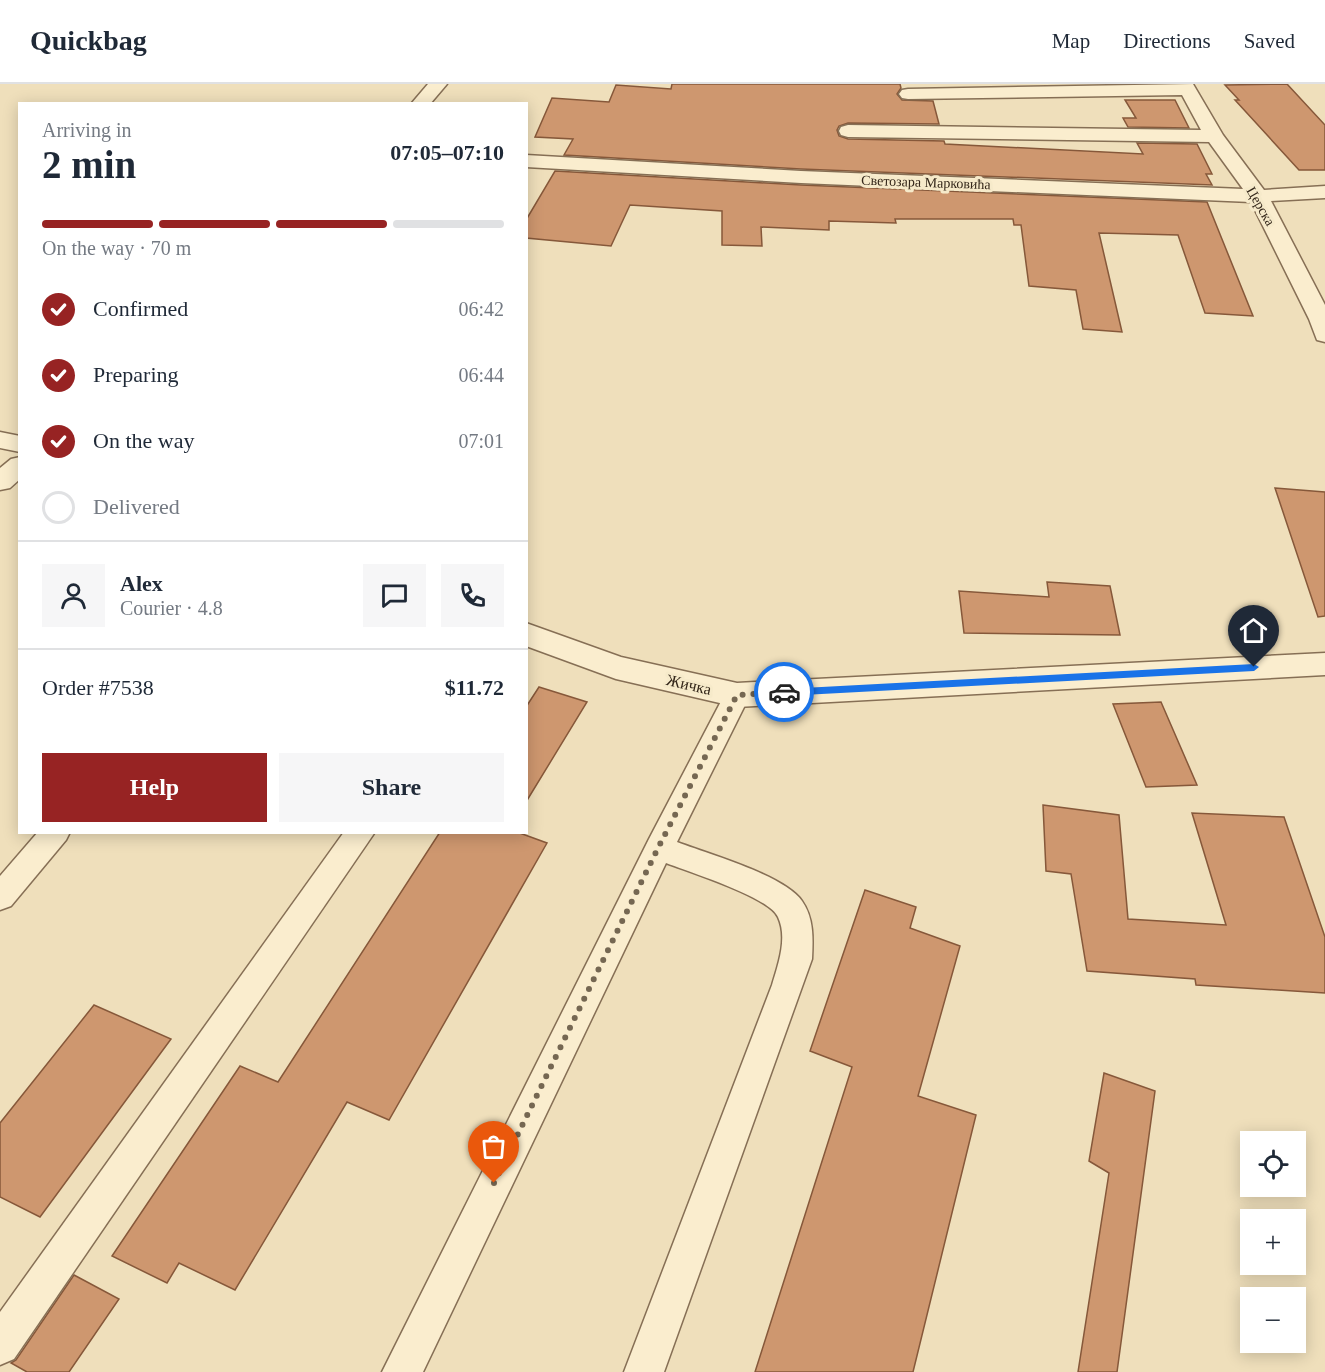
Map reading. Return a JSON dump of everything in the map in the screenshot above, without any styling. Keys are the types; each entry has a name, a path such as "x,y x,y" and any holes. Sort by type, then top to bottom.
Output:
{"street":[{"path":"422,102 438,84"},
{"path":"908,94 1185,87"},
{"name":"Церска","path":"1185,87 1214,136 1258,196 1321,319 1325,335"},
{"path":"848,131 1214,136"},
{"name":"Светозара Марковића","path":"528,161 801,177 1258,196 1325,192"},
{"path":"0,440 18,444"},
{"path":"0,482 18,467"},
{"name":"Жичка","path":"528,635 616,667 737,695 1325,664"}],"lane":[{"path":"402,1372 658,848 737,695"},
{"path":"0,897 54,834"},
{"path":"0,1345 360,834"},
{"path":"644,1372 788,985 798,946 797,926 792,911 775,894 658,848"}],"building":[{"path":"672,84 900,84 901,88 897,94 902,100 933,101 939,124 848,123 839,126 837,130 839,136 848,139 944,141 945,144 1143,154 1137,143 1197,144 1212,174 1206,174 1212,185 801,169 564,155 573,139 535,137 552,98 609,102 616,85 671,89"},
{"path":"1287,84 1325,125 1325,170 1299,170 1235,100 1239,100 1225,85"},
{"path":"1125,100 1175,100 1189,128 1128,127 1123,118 1136,118"},
{"path":"555,171 801,185 1207,202 1253,316 1205,313 1178,235 1099,233 1122,332 1083,329 1076,290 1029,286 1021,225 1014,225 1013,219 895,219 896,223 829,221 829,230 761,227 762,246 722,245 722,211 630,205 611,246 528,238 528,217"},
{"path":"1275,488 1325,492 1325,616 1318,617"},
{"path":"1047,582 1110,586 1120,635 964,633 959,591 1049,597"},
{"path":"539,687 587,702 528,799 528,704"},
{"path":"1161,702 1197,785 1146,787 1113,704"},
{"path":"1043,805 1119,815 1128,919 1226,925 1192,813 1284,817 1325,937 1325,993 1196,985 1195,979 1087,971 1071,874 1046,871"},
{"path":"439,834 522,834 547,843 389,1120 347,1102 235,1290 179,1263 167,1283 112,1256 240,1066 278,1082"},
{"path":"865,890 916,907 910,928 960,946 918,1096 976,1115 913,1372 755,1372 852,1067 810,1051"},
{"path":"94,1005 171,1039 40,1217 0,1197 0,1123"},
{"path":"1104,1073 1155,1091 1117,1372 1078,1372 1109,1173 1089,1161"},
{"path":"74,1275 119,1299 69,1372 27,1372 11,1363 16,1360"}],"way so far":[{"path":"494,1183 658,848 737,695 784,692"}],"route":[{"path":"784,692 1254,667"}]}
